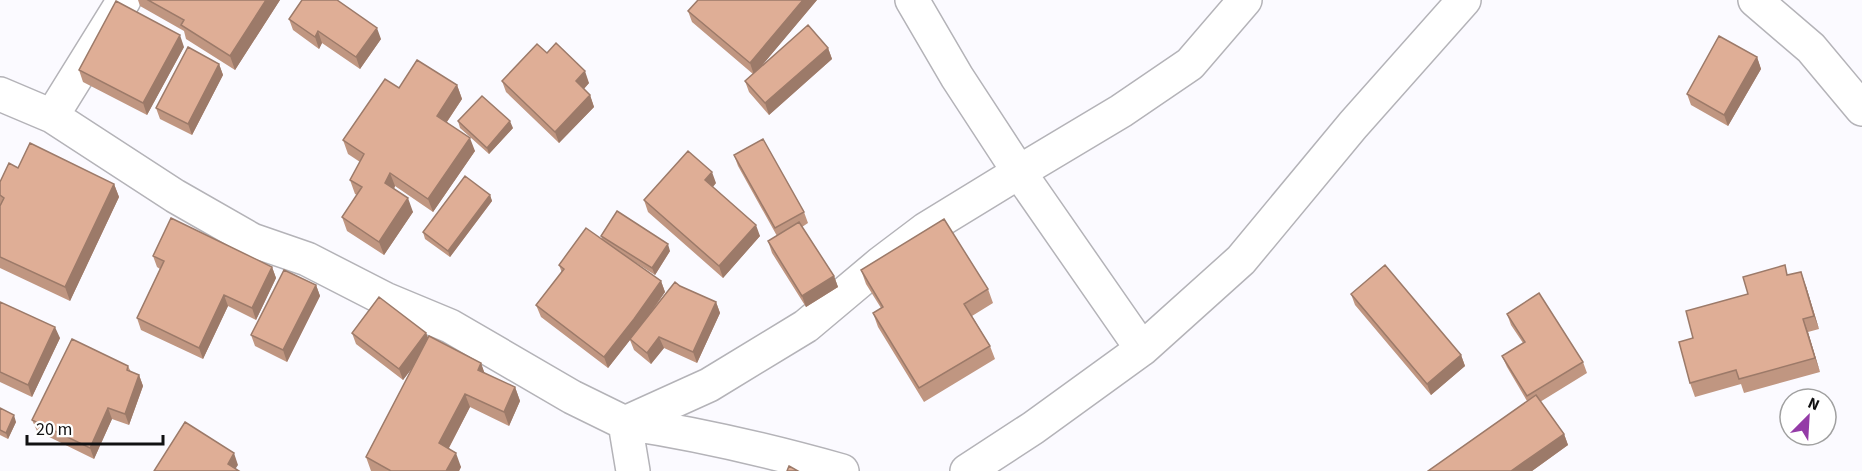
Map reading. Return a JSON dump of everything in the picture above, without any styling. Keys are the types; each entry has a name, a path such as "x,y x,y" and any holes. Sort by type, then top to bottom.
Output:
{"street":[{"path":"52,116 124,0"},
{"path":"912,0 957,77 1018,172 1142,350"},
{"path":"626,423 709,385 806,326 926,229 1121,111 1190,64 1245,0"},
{"path":"967,471 1033,428 1142,350 1241,260 1353,125 1464,0"},
{"path":"1755,0 1811,48 1862,110"},
{"path":"0,94 52,116 175,196 252,240 307,259 385,299 450,326 572,396 626,423 673,430 762,449 842,471"},
{"path":"626,423 633,471"}],"building":[{"path":"148,0 266,0 230,56 181,25 184,20"},
{"path":"302,0 337,0 377,28 356,57 318,31 315,37 289,19"},
{"path":"698,0 803,0 750,63 688,11"},
{"path":"116,1 180,35 143,103 79,70"},
{"path":"808,25 828,48 765,103 745,81"},
{"path":"1719,36 1757,57 1724,115 1687,94"},
{"path":"556,43 585,71 576,81 590,95 555,132 502,81 537,44 547,53"},
{"path":"188,47 219,64 188,124 156,108"},
{"path":"417,60 457,85 437,116 470,138 428,199 390,173 385,183 408,198 379,242 342,217 362,187 350,180 364,154 343,140 385,79 399,88"},
{"path":"482,96 510,121 487,148 458,121"},
{"path":"763,139 804,212 775,228 734,155"},
{"path":"30,143 114,184 65,287 0,257 0,206 4,198 0,195 0,182 9,163 18,168"},
{"path":"688,151 712,172 705,180 756,225 719,266 644,200"},
{"path":"465,176 490,195 448,251 423,232"},
{"path":"617,211 668,244 652,268 601,236"},
{"path":"171,218 272,267 252,308 224,295 199,348 137,318 164,261 153,256"},
{"path":"944,219 988,289 964,304 990,346 919,388 873,313 883,307 861,270"},
{"path":"799,222 834,276 802,296 768,241"},
{"path":"586,228 661,281 604,357 536,305 564,269 559,265"},
{"path":"1385,265 1461,355 1427,384 1351,294"},
{"path":"1785,265 1787,275 1801,272 1814,316 1803,319 1815,358 1739,379 1736,370 1690,383 1679,342 1693,338 1686,311 1748,294 1743,277"},
{"path":"284,270 316,285 283,350 251,335"},
{"path":"675,282 716,302 693,352 659,337 647,353 630,339"},
{"path":"1539,293 1583,362 1527,396 1502,356 1525,342 1507,314"},
{"path":"379,297 426,333 399,369 352,333"},
{"path":"0,302 55,327 28,385 0,372"},
{"path":"429,336 481,363 478,370 515,387 504,412 465,394 439,443 456,453 446,471 391,471 366,457"},
{"path":"72,339 128,366 127,370 139,375 125,414 108,408 90,448 32,420"},
{"path":"1536,395 1564,434 1511,471 1428,471"},
{"path":"0,408 14,415 6,433 0,430"},
{"path":"185,422 234,453 228,464 239,471 154,471"},
{"path":"789,466 798,471 787,471"}]}
